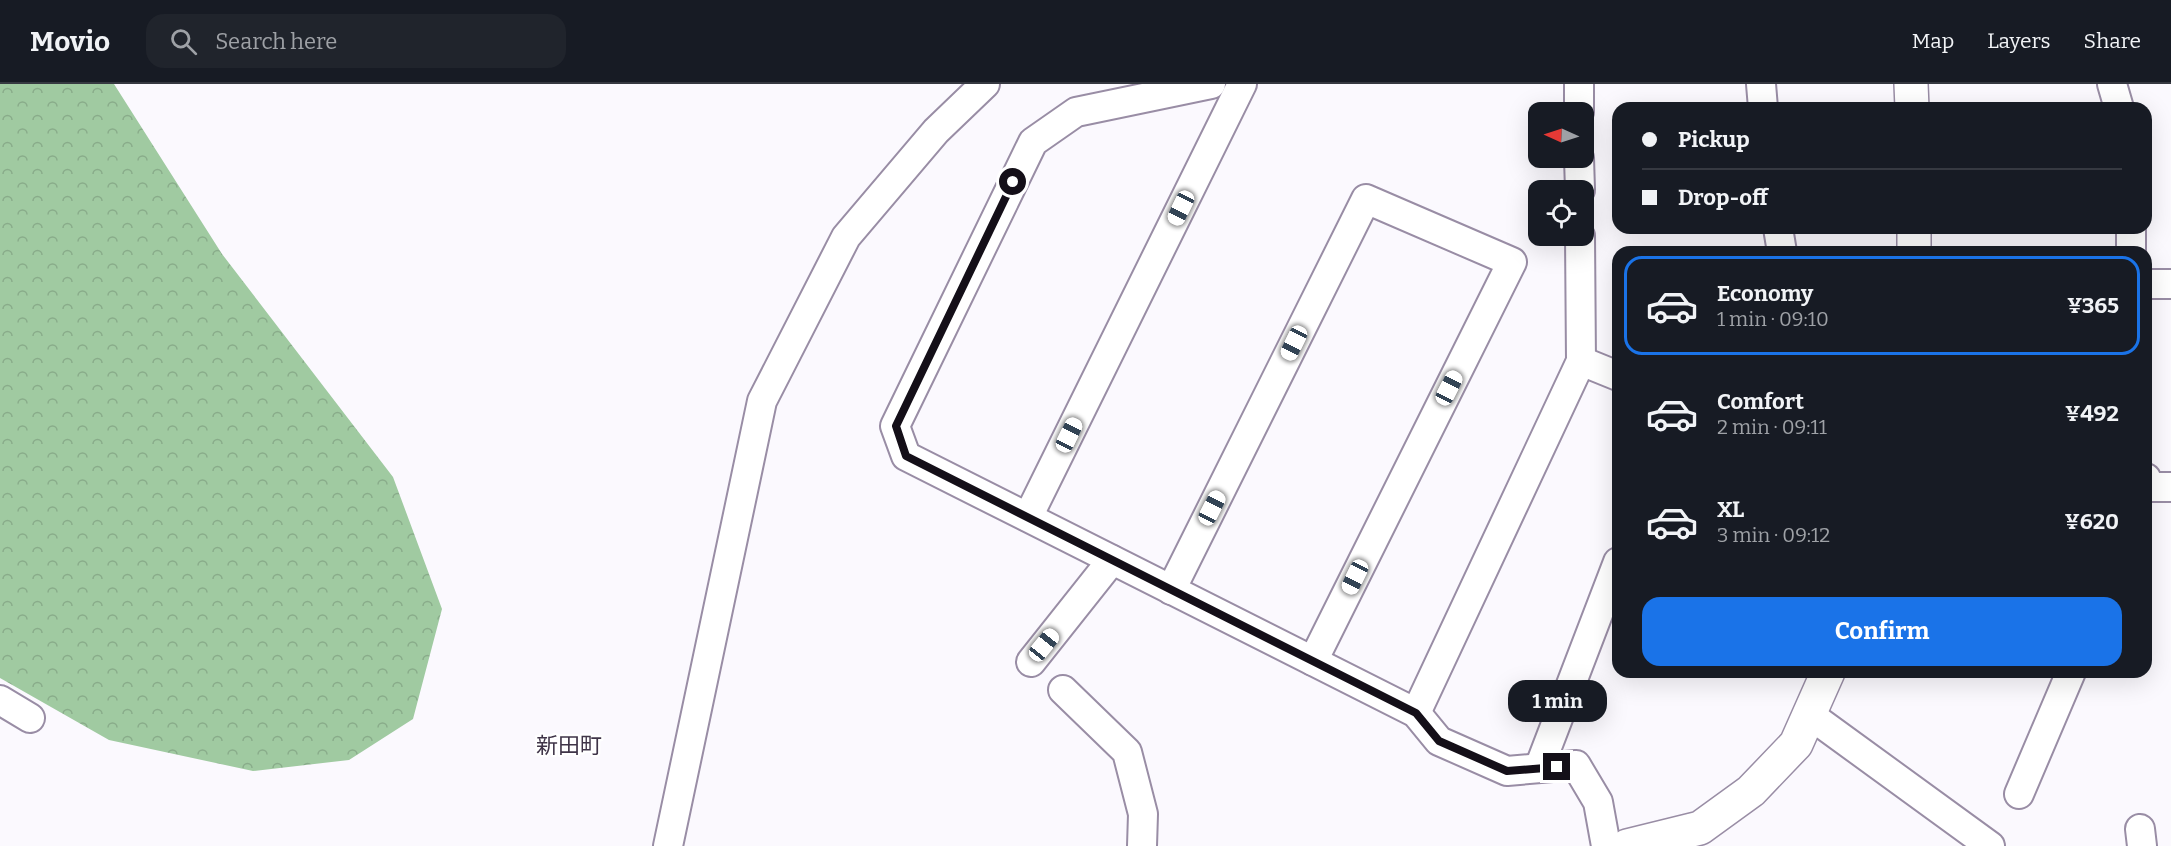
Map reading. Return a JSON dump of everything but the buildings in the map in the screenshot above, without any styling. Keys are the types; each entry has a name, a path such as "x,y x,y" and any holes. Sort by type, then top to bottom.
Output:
{"street":[{"path":"668,846 762,401 846,237 936,131 986,84"},
{"path":"1211,84 1076,112 1033,142 896,426 906,456 1416,713 1439,741 1507,771 1576,765 1598,801 1606,846"},
{"path":"1028,517 1242,84"},
{"path":"1579,84 1579,102"},
{"path":"1761,84 1762,102"},
{"path":"1911,84 1912,102"},
{"path":"2112,84 2117,102"},
{"path":"1171,590 1366,198 1512,262 1313,661"},
{"path":"1416,713 1581,361 1580,246"},
{"path":"2152,284 2171,284"},
{"path":"1581,361 1612,374"},
{"path":"1030,662 1112,560"},
{"path":"1539,768 1612,578"},
{"path":"1627,846 1700,828 1751,791 1796,744 1825,678"},
{"path":"2019,794 2068,678"},
{"path":"1063,690 1127,753 1143,814 1142,846"},
{"path":"0,700 30,718"},
{"path":"1809,715 1990,846"}],"green space":[{"path":"0,84 114,84 222,254 393,477 442,609 413,719 349,760 253,771 109,740 0,678"}],"district":[{"name":"新田町","path":"569,745"}],"route":[{"path":"1013,182 896,426 906,456 1416,713 1439,741 1507,771 1557,767"}]}
